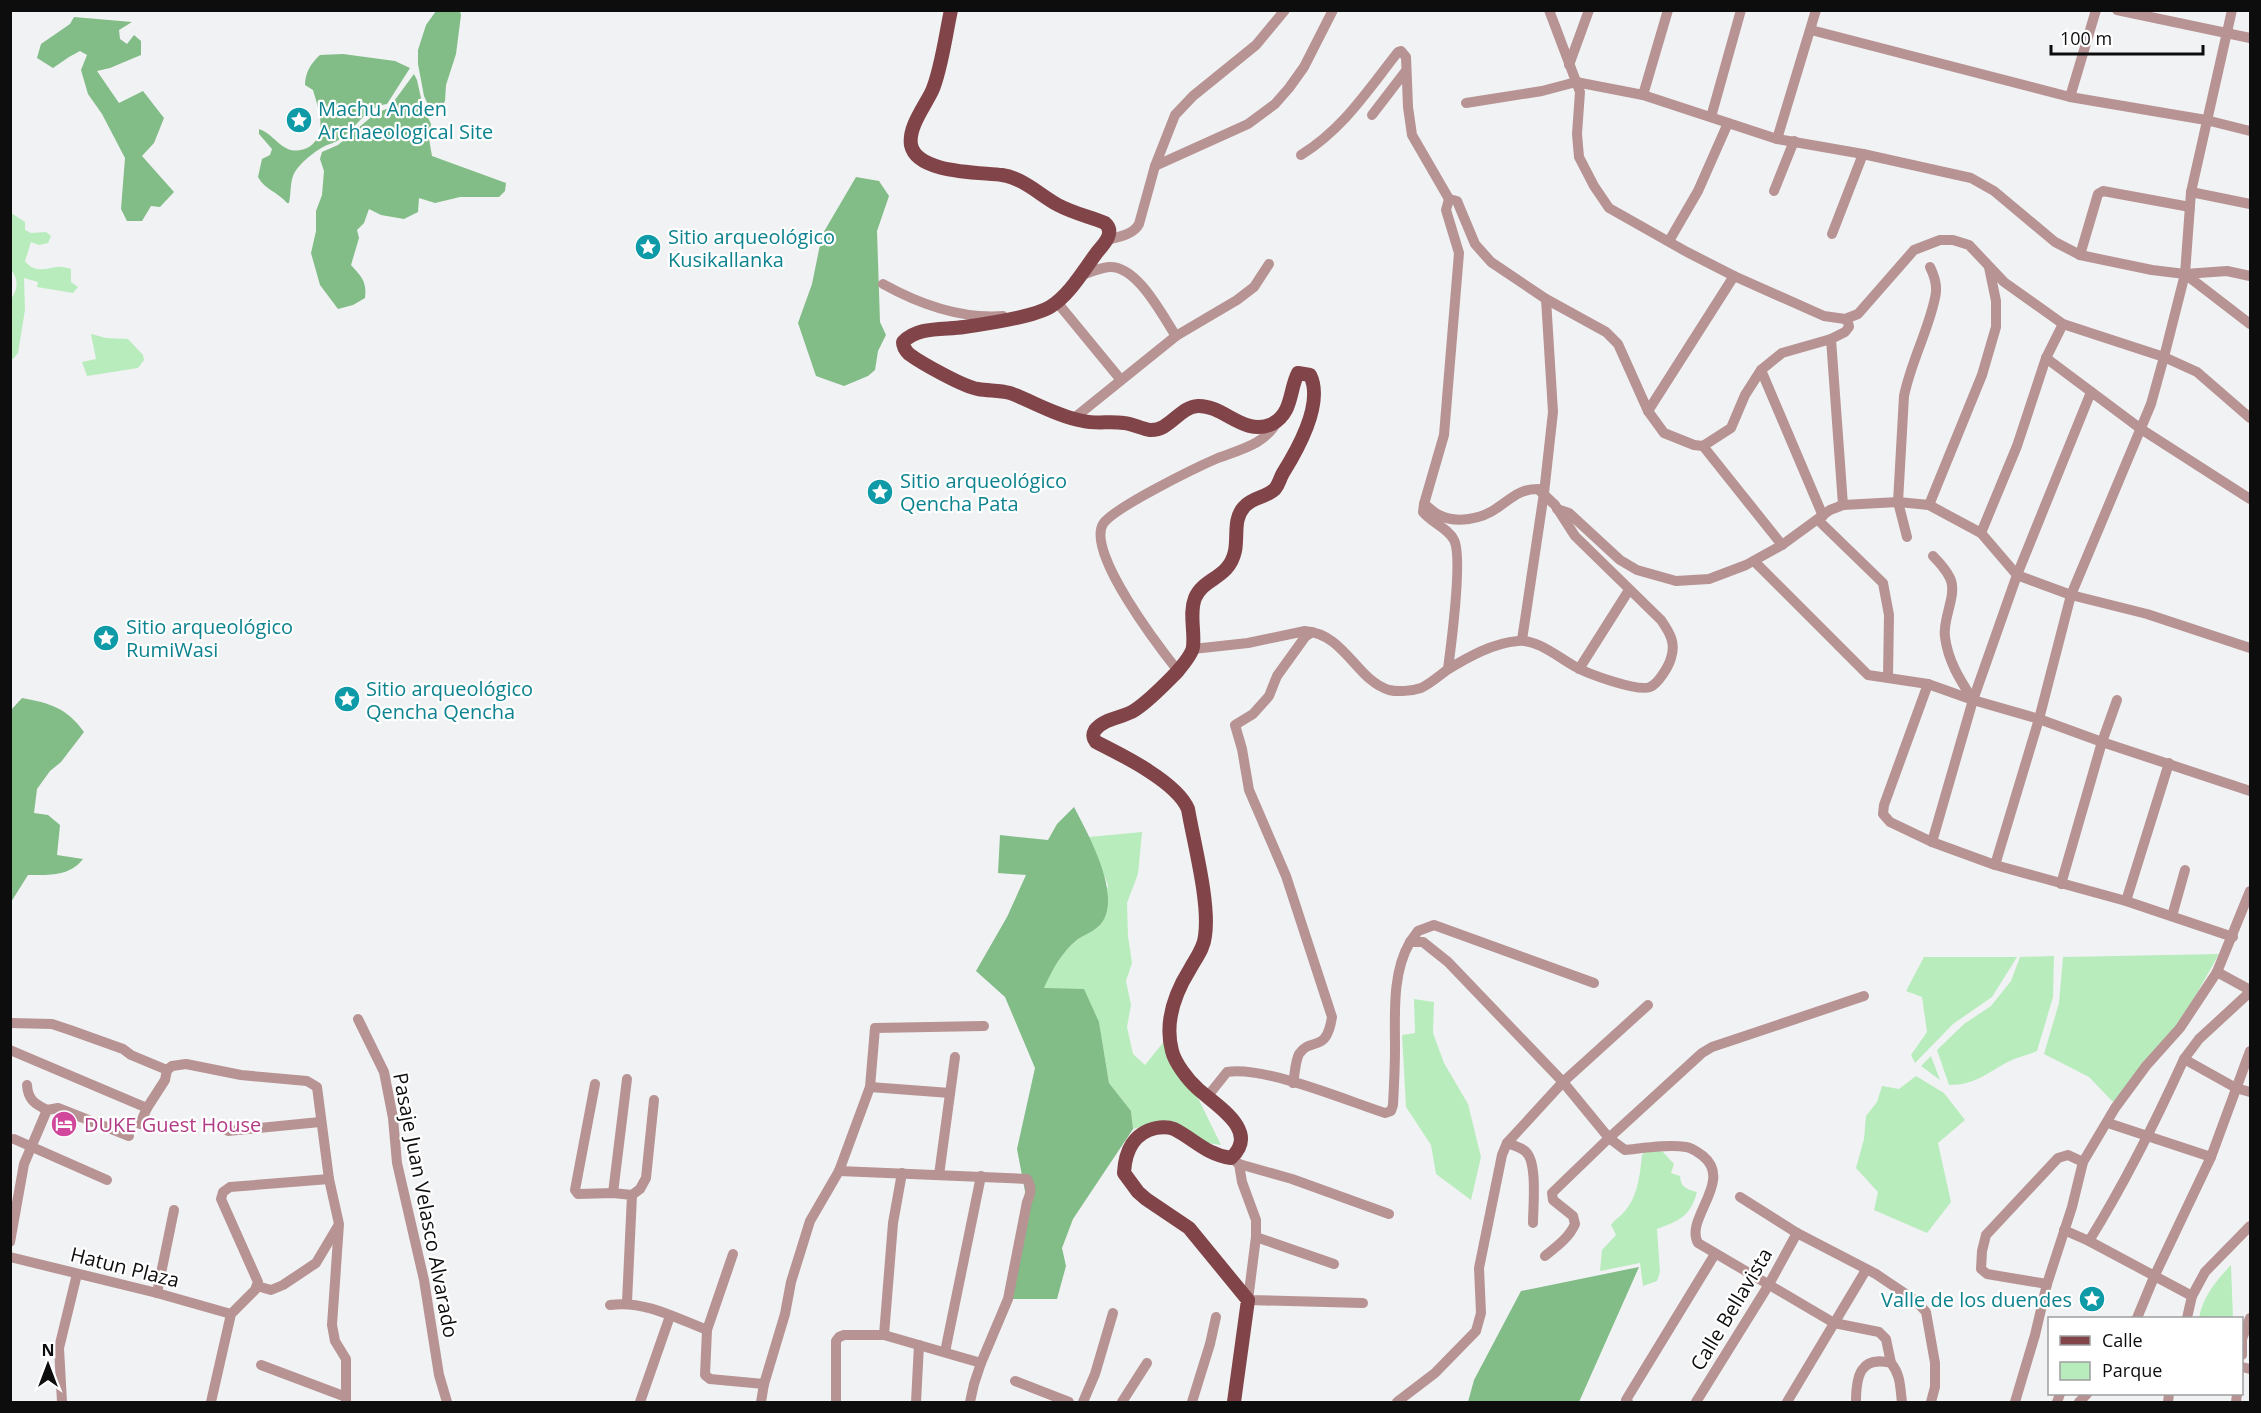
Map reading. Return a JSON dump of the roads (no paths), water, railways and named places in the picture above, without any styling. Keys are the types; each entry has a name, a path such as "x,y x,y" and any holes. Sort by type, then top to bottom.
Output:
{"main road":[{"path":"951,10 934,88 911,132 911,146 916,153 927,162 944,168 967,173 1004,175 1017,180 1059,206 1105,223 1109,226 1110,232 1107,240 1082,275 1051,307 1027,315 963,327 920,332 909,336 903,342 909,354 961,382 979,389 1009,393 1073,419 1092,423 1136,425 1148,430 1159,429 1188,409 1200,406 1250,427 1270,424 1287,410 1293,382 1298,373 1310,375 1313,382 1313,402 1309,421 1277,487 1269,494 1244,506 1239,516 1235,550 1229,564 1220,576 1199,590 1195,597 1192,608 1193,649 1178,671 1152,697 1134,710 1104,722 1094,732 1093,738 1174,790 1182,796 1188,809 1207,917 1205,938 1178,988 1170,1015 1169,1032 1172,1053 1195,1086 1231,1115 1239,1132 1241,1144 1235,1161 1221,1156 1173,1128 1160,1127 1137,1137 1129,1147 1124,1159 1124,1173 1146,1199 1189,1228 1247,1304 1234,1402"}],"street":[{"path":"1107,240 1136,229 1155,166 1175,116 1193,96 1256,45 1285,10"},
{"path":"1155,166 1248,124 1275,104 1304,67 1333,10"},
{"path":"1549,10 1580,92 1577,134 1579,158 1609,208 1734,276 1824,316 1845,320 1858,314 1914,250 1931,242 1953,240 1969,245 2004,282 2063,324 2164,357 2197,372 2250,418"},
{"path":"1569,65 1589,10"},
{"path":"1643,95 1668,10"},
{"path":"1711,117 1741,10"},
{"path":"1778,139 1816,10"},
{"path":"2070,97 2096,10"},
{"path":"2117,10 2250,38"},
{"path":"1995,866 2039,719 2071,595 2151,404 2185,274 2191,192 2232,10"},
{"path":"1811,30 2070,97 2206,120 2250,131"},
{"path":"1301,155 1322,142 1352,112 1401,51 1406,57 1405,72 1412,135 1449,199 1446,210 1459,253 1444,435 1423,512 1451,534 1456,542 1458,571 1448,669"},
{"path":"1372,115 1405,72"},
{"path":"1466,103 1542,91 1576,82 1643,95 1778,139 1863,154 1971,178 1994,191 2055,242 2080,255 2152,270 2185,274 2227,271 2250,276"},
{"path":"1669,241 1698,191 1728,123"},
{"path":"1774,191 1794,141"},
{"path":"1832,234 1863,154"},
{"path":"2080,255 2098,195 2103,191 2190,207"},
{"path":"2191,192 2250,204"},
{"path":"1449,199 1457,201 1475,244 1491,262 1546,299 1589,321 1618,344 1648,411 1664,434 1694,445 1703,446 1731,428 1745,395 1761,370 1782,354 1831,339 1845,332 1849,327 1845,320"},
{"path":"1073,419 1176,336 1237,300 1254,287 1269,264"},
{"path":"1082,275 1108,267 1129,272 1140,283 1176,336"},
{"path":"1907,537 1898,502 1904,396 1907,379 1936,297 1935,280 1930,267"},
{"path":"1929,505 1982,375 1995,327 1996,301 1989,267"},
{"path":"2185,274 2250,324"},
{"path":"1648,411 1734,276"},
{"path":"883,284 898,292 957,313 994,317 1027,315"},
{"path":"1522,640 1544,493 1553,412 1546,299"},
{"path":"1056,301 1121,380"},
{"path":"1981,532 2017,446 2046,358 2063,324"},
{"path":"1831,339 1843,505"},
{"path":"2046,358 2140,429 2250,499"},
{"path":"1761,370 1821,518 1883,583 1889,615 1888,677"},
{"path":"1932,842 1973,700 2018,575 2091,392"},
{"path":"1178,671 1118,587 1103,555 1100,538 1103,525 1110,516 1137,499 1214,460 1262,440 1273,431 1279,418"},
{"path":"1703,446 1782,545"},
{"path":"1193,649 1248,643 1305,631 1312,632 1322,635 1346,652 1374,682 1390,690 1405,691 1421,688 1448,669 1500,643 1522,640 1542,647 1579,669 1636,688 1650,687 1657,681 1671,660 1674,646 1671,636 1661,620 1575,536 1544,493 1538,489 1527,489 1516,493 1496,509 1479,517 1464,519 1452,519 1439,515 1424,504"},
{"path":"1557,509 1569,513 1620,560 1637,570 1676,581 1716,577 1754,561 1843,505 1898,502 1929,505 1981,532 2018,575 2071,595 2147,614 2250,648"},
{"path":"1933,556 1951,579 1952,591 1945,621 1945,637 1954,671 1973,700"},
{"path":"1754,561 1868,675 1928,684 2250,791"},
{"path":"1579,669 1629,590"},
{"path":"1293,1083 1298,1057 1301,1052 1322,1042 1330,1032 1332,1017 1286,876 1249,790 1235,725 1253,714 1269,696 1277,676 1305,637 1312,632"},
{"path":"1928,684 1884,804 1883,814 1890,822 1932,842 1995,866 2126,900 2233,937"},
{"path":"2061,884 2102,742 2117,700"},
{"path":"2126,900 2169,763"},
{"path":"2172,916 2185,870"},
{"path":"2015,1402 2082,1162 2108,1123 2115,1108 2146,1066 2180,1028 2217,972 2250,891"},
{"path":"1207,1097 1227,1072 1245,1071 1293,1083 1385,1113 1391,1111 1395,1048 1394,1015 1402,956 1418,931 1434,925 1594,983"},
{"path":"1410,942 1423,942 1448,962 1563,1082 1609,1138 1625,1150 1685,1147 1695,1150 1708,1161 1712,1174 1712,1190 1695,1229 1694,1237 1698,1243 1834,1323 1879,1332 1886,1339 1891,1362 1900,1376 1902,1402"},
{"path":"2089,1241 2121,1189 2149,1136 2184,1059 2199,1039 2250,991 2217,972"},
{"path":"1545,1256 1561,1243 1575,1224 1573,1216 1552,1200 1552,1193 1702,1053 1712,1047 1864,996"},
{"path":"1397,1402 1435,1373 1476,1330 1481,1314 1479,1268 1502,1155 1507,1143 1563,1082 1648,1005"},
{"name":"Pasaje Juan Velasco Alvarado","path":"358,1019 384,1072 393,1118 397,1163 424,1280 439,1375 447,1402"},
{"path":"10,1023 52,1024 123,1049 131,1055 167,1070"},
{"path":"761,1402 764,1384 785,1314 791,1282 810,1221 839,1171 870,1087 874,1028 984,1026"},
{"path":"10,1050 147,1108"},
{"path":"2137,1317 2211,1157 2250,1051"},
{"path":"939,1174 955,1057"},
{"path":"2184,1059 2236,1088 2250,1092"},
{"path":"140,1124 147,1108 165,1080 167,1070 172,1066 186,1064 241,1075 307,1081 317,1087 329,1179 339,1224 332,1325 335,1341 346,1359 346,1400 261,1365"},
{"path":"613,1193 627,1079"},
{"path":"595,1084 575,1190 578,1194 613,1193 632,1196"},
{"path":"27,1085 32,1102 48,1109 58,1108 129,1136"},
{"path":"870,1087 950,1093"},
{"path":"627,1302 632,1196 640,1189 646,1178 654,1100"},
{"path":"10,1242 24,1164 48,1109"},
{"path":"228,1131 320,1122"},
{"path":"2108,1123 2211,1157"},
{"path":"14,1139 107,1180"},
{"path":"1507,1143 1525,1151 1532,1160 1533,1223"},
{"path":"2047,1284 1987,1274 1981,1269 1986,1235 2058,1158 2068,1155 2082,1162"},
{"path":"1235,1161 1389,1214"},
{"path":"1235,1161 1256,1220 1256,1237 1247,1304 1363,1303"},
{"path":"839,1171 1027,1179 1031,1193 1008,1299 981,1363 970,1402"},
{"path":"884,1335 892,1223 902,1173"},
{"path":"945,1352 981,1176"},
{"path":"211,1402 231,1314 257,1286 258,1282 221,1199 223,1192 230,1187 329,1179"},
{"path":"1740,1197 1797,1233 1905,1293 1926,1312 1935,1363 1935,1387 1932,1402"},
{"path":"157,1293 174,1210"},
{"path":"257,1286 271,1290 283,1285 316,1263 339,1224"},
{"path":"2187,1317 2192,1296 2205,1272 2250,1226"},
{"path":"2064,1230 2192,1296"},
{"name":"Calle Bellavista","path":"1696,1402 1768,1286 1797,1233"},
{"path":"1256,1237 1334,1264"},
{"path":"733,1254 707,1330 705,1375 710,1379 764,1384"},
{"path":"1628,1402 1626,1400 1715,1254"},
{"name":"Hatun Plaza","path":"10,1257 157,1293 231,1314"},
{"path":"1787,1402 1866,1270"},
{"path":"62,1402 59,1348 77,1274"},
{"path":"610,1305 627,1302 641,1305 707,1330"},
{"path":"1083,1402 1095,1374 1113,1313"},
{"path":"640,1402 670,1316"},
{"path":"1192,1402 1216,1317"},
{"path":"2243,1336 2250,1318"},
{"path":"836,1402 836,1341 844,1335 884,1335 981,1363"},
{"path":"916,1402 919,1345"},
{"path":"1856,1402 1858,1373 1868,1364 1876,1361 1891,1362"},
{"path":"1122,1402 1148,1363"},
{"path":"1015,1381 1069,1402"}],"place":[{"name":"Machu Anden Archaeological Site","path":"299,120"},
{"name":"Sitio arqueológico Kusikallanka","path":"648,247"},
{"name":"Sitio arqueológico Qencha Pata","path":"880,492"},
{"name":"Sitio arqueológico RumiWasi","path":"106,638"},
{"name":"Sitio arqueológico Qencha Qencha","path":"347,699"},
{"name":"DUKE Guest House","path":"64,1124"},
{"name":"Valle de los duendes","path":"2092,1299"}]}
